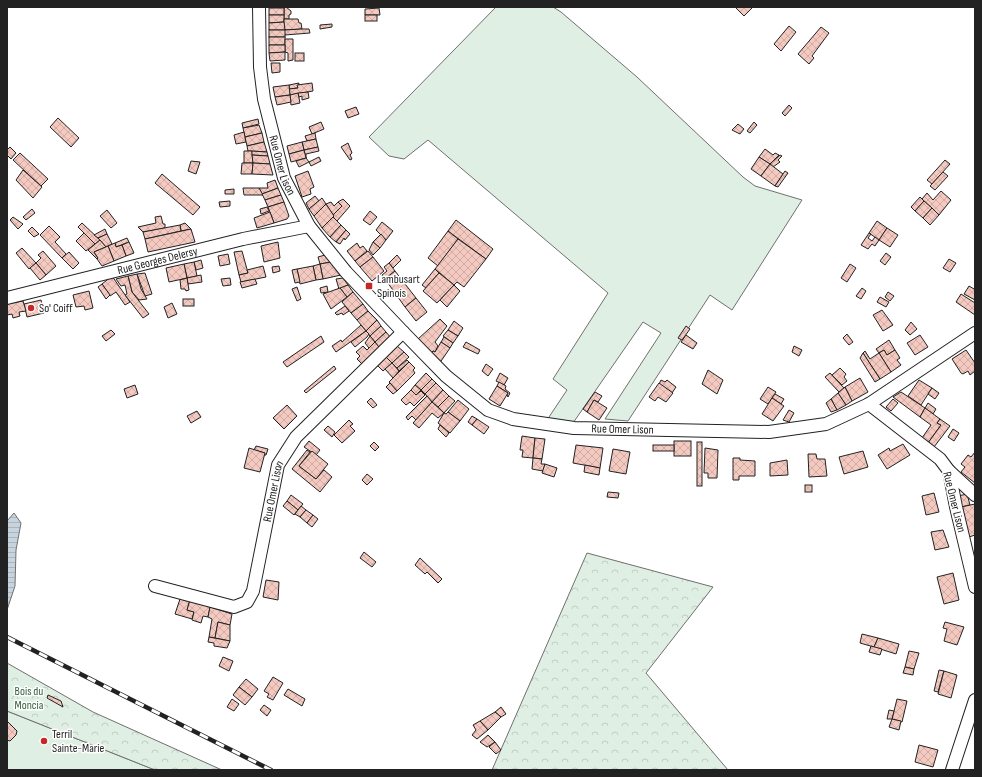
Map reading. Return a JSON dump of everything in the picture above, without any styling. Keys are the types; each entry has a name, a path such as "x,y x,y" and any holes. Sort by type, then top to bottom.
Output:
{"street":[{"name":"Rue Omer Lison","path":"259,7 260,67 264,99 284,178 308,226 346,272 446,376 488,410 513,419 574,428 769,432 826,424 870,404 975,333"},
{"name":"Rue Georges Delersy","path":"7,298 243,239 308,226"},
{"name":"Rue Omer Lison","path":"155,586 234,607 247,602 253,591 278,465 296,437 403,332"},
{"name":"Rue Omer Lison","path":"870,404 940,459 949,471 956,508 975,587"},
{"path":"949,471 975,495"},
{"path":"952,770 975,700"}],"green space":[{"path":"496,7 553,7 561,12 637,77 743,177 755,186 802,200 732,310 710,295 628,421 605,419 661,333 643,322 573,423 547,420 567,390 553,379 608,293 428,140 404,159 389,156 369,137"},
{"path":"587,553 713,587 646,673 728,770 492,770"},
{"name":"Bois du Moncia","path":"7,663 93,712 222,770 155,770 7,711"},
{"name":"Terril Sainte-Marie","path":"7,711 155,770 7,770"}],"shaded area":[{"path":"14,513 21,523 16,550 15,586 7,610 7,521"}],"building":[{"path":"286,7 291,11 289,19 284,19 284,8"},
{"path":"735,7 753,7 744,16"},
{"path":"269,8 284,8 284,15 269,15"},
{"path":"379,8 380,15 365,15 365,9"},
{"path":"269,15 284,15 284,22 269,23"},
{"path":"365,15 377,15 377,21 365,21"},
{"path":"284,19 298,19 299,23 301,23 302,29 284,30"},
{"path":"284,22 285,30 269,30 269,23"},
{"path":"332,24 332,27 320,29 320,25"},
{"path":"789,26 796,32 781,51 774,44"},
{"path":"821,27 829,33 812,56 814,58 809,64 798,54"},
{"path":"309,29 310,33 285,35 284,30"},
{"path":"269,30 285,30 285,37 269,37"},
{"path":"269,37 285,37 285,45 269,45"},
{"path":"285,39 293,39 293,60 288,61 288,53 285,52"},
{"path":"269,45 285,45 285,52 269,53"},
{"path":"285,52 285,60 270,61 269,53"},
{"path":"295,53 304,53 304,61 295,61"},
{"path":"271,63 280,63 280,72 272,73"},
{"path":"299,83 298,88 289,89 289,85"},
{"path":"312,83 313,91 290,95 289,89 298,88 297,85"},
{"path":"289,85 290,95 275,97 273,87"},
{"path":"308,92 309,98 302,100 302,96 299,97 298,93"},
{"path":"298,93 300,103 291,105 290,95"},
{"path":"290,95 291,102 277,105 275,97"},
{"path":"789,105 792,108 785,116 782,113"},
{"path":"356,107 359,114 348,118 345,111"},
{"path":"58,118 79,138 71,147 50,127"},
{"path":"258,119 259,124 243,128 242,123"},
{"path":"321,122 324,129 312,134 309,127"},
{"path":"754,122 757,125 750,133 747,131"},
{"path":"738,124 744,129 740,134 732,130"},
{"path":"259,125 262,133 245,137 243,128"},
{"path":"244,132 246,142 236,144 234,135"},
{"path":"262,133 264,142 247,146 245,137"},
{"path":"315,133 316,139 307,141 305,136"},
{"path":"316,139 318,147 304,150 302,142"},
{"path":"264,142 267,152 248,151 247,146"},
{"path":"302,142 304,150 289,154 287,146"},
{"path":"348,143 352,153 350,155 352,159 350,160 341,147"},
{"path":"10,147 16,153 11,159 7,155 7,150"},
{"path":"318,147 319,151 306,154 306,158 304,150"},
{"path":"765,149 773,155 775,153 779,155 770,164 759,157"},
{"path":"304,150 306,158 291,162 289,154"},
{"path":"244,151 252,151 253,163 244,163"},
{"path":"252,151 267,152 268,156 252,155"},
{"path":"20,153 48,179 41,186 13,160"},
{"path":"252,155 268,156 270,164 253,163"},
{"path":"780,155 782,156 778,160 780,162 773,167 770,164"},
{"path":"319,157 321,161 311,166 309,162"},
{"path":"759,157 770,164 761,176 751,169"},
{"path":"306,158 309,162 299,167 296,161"},
{"path":"945,160 950,164 932,184 927,180"},
{"path":"191,161 200,162 196,174 188,171"},
{"path":"242,163 253,163 252,174 241,174"},
{"path":"253,163 270,164 273,175 252,174"},
{"path":"770,164 783,174 775,186 761,176"},
{"path":"23,170 42,187 33,198 16,180"},
{"path":"308,171 314,187 310,189 311,194 302,197 295,176"},
{"path":"785,171 788,173 778,187 775,186"},
{"path":"943,172 948,176 935,190 930,186"},
{"path":"162,174 200,207 193,215 155,183"},
{"path":"275,180 278,188 262,194 259,188 268,188 267,183"},
{"path":"243,188 259,188 263,195 244,195"},
{"path":"278,188 281,195 265,200 262,194"},
{"path":"234,189 234,194 225,194 225,190"},
{"path":"941,191 951,200 939,215 922,199 927,193 933,200"},
{"path":"281,195 284,202 268,207 265,200"},
{"path":"315,196 319,201 309,209 306,203"},
{"path":"920,197 924,201 915,211 911,207"},
{"path":"322,198 326,204 314,216 309,209"},
{"path":"343,199 350,206 337,221 333,215 342,206 338,202"},
{"path":"230,201 230,206 220,207 219,202"},
{"path":"924,201 932,208 923,218 915,211"},
{"path":"284,202 289,216 287,219 274,223 268,207"},
{"path":"331,202 334,206 338,202 342,206 333,215 326,204"},
{"path":"326,204 334,216 322,228 314,216"},
{"path":"267,207 269,211 261,214 260,209"},
{"path":"932,208 939,215 930,225 923,218"},
{"path":"32,209 35,213 26,220 23,217"},
{"path":"107,210 117,223 111,228 100,216"},
{"path":"370,211 377,217 370,225 363,220"},
{"path":"270,212 274,223 257,228 254,218"},
{"path":"161,216 163,224 165,224 165,228 143,232 138,227 156,223 155,217"},
{"path":"13,217 23,224 18,229 10,220"},
{"path":"333,217 341,225 330,237 322,228"},
{"path":"456,220 493,249 486,259 448,231"},
{"path":"877,221 887,228 879,240 869,233"},
{"path":"382,222 393,231 386,240 376,230"},
{"path":"82,223 100,240 95,244 78,227"},
{"path":"185,223 191,229 181,231 180,225"},
{"path":"180,225 181,231 145,239 143,232"},
{"path":"341,225 346,230 336,242 330,237"},
{"path":"49,226 60,237 55,242 66,254 62,258 40,235"},
{"path":"32,227 39,234 34,237 28,231"},
{"path":"887,228 898,235 890,247 879,240"},
{"path":"105,229 107,234 98,238 94,235"},
{"path":"191,229 195,242 148,252 145,239"},
{"path":"346,230 350,234 345,240 344,238 340,244 336,242"},
{"path":"448,231 458,239 438,266 428,258"},
{"path":"84,233 95,244 86,251 76,241"},
{"path":"869,233 871,234 868,238 872,241 875,237 879,240 875,246 872,244 868,249 861,245"},
{"path":"107,234 112,244 106,247 98,238"},
{"path":"381,234 386,240 380,248 373,242"},
{"path":"127,238 129,242 116,247 115,243"},
{"path":"458,239 486,259 464,287 457,282 454,285 435,269"},
{"path":"100,240 106,247 94,252 98,258 97,259 88,250"},
{"path":"129,242 134,253 126,256 122,245"},
{"path":"278,242 280,258 264,262 261,246"},
{"path":"373,242 380,248 373,255 369,250"},
{"path":"115,243 116,247 122,245 126,256 114,261 108,246"},
{"path":"357,243 360,248 363,246 367,251 355,261 347,251"},
{"path":"108,246 114,261 102,266 94,252"},
{"path":"22,248 36,263 29,269 16,253"},
{"path":"43,251 56,266 46,275 36,263 41,258 38,255"},
{"path":"242,251 248,273 239,275 234,252"},
{"path":"368,251 373,257 360,267 355,261"},
{"path":"69,252 79,263 73,269 62,258"},
{"path":"886,253 891,257 885,265 880,261"},
{"path":"228,254 230,264 220,266 218,256"},
{"path":"325,255 331,262 320,264 318,257"},
{"path":"397,255 401,260 393,268 389,263"},
{"path":"373,257 384,271 372,281 360,267"},
{"path":"949,259 956,263 950,272 943,268"},
{"path":"201,260 203,268 196,270 194,262"},
{"path":"194,262 197,276 187,278 184,264"},
{"path":"331,262 341,275 323,279 320,264"},
{"path":"36,263 46,275 40,280 30,268"},
{"path":"389,263 395,271 385,279 382,275 387,271 384,267"},
{"path":"184,264 187,278 169,282 166,268"},
{"path":"320,264 323,279 316,280 313,266"},
{"path":"850,264 856,268 847,282 841,278"},
{"path":"263,266 266,277 241,282 239,275 248,273 247,270"},
{"path":"279,266 280,271 273,273 272,267"},
{"path":"313,266 316,280 300,284 297,269"},
{"path":"297,269 300,282 295,283 292,270"},
{"path":"435,269 439,273 426,288 422,285"},
{"path":"395,271 416,298 405,307 385,279"},
{"path":"145,273 152,294 145,296 137,274"},
{"path":"439,273 454,285 437,303 423,291"},
{"path":"137,274 141,289 147,299 139,300 132,292 128,276"},
{"path":"201,275 202,282 188,284 187,278"},
{"path":"112,276 130,302 125,305 116,292 110,296 102,284"},
{"path":"128,276 132,292 149,314 143,318 125,295 127,294 125,285 121,286 116,279"},
{"path":"187,278 189,290 186,291 185,289 181,289 180,280"},
{"path":"230,278 231,285 223,286 221,279"},
{"path":"343,278 348,285 339,289 336,279"},
{"path":"255,279 257,284 242,288 240,282"},
{"path":"102,284 110,295 106,299 98,287"},
{"path":"348,285 353,292 347,297 340,288"},
{"path":"454,285 460,291 447,307 440,300"},
{"path":"327,286 328,292 321,293 320,288"},
{"path":"969,286 974,289 975,287 975,300 964,294"},
{"path":"297,287 301,299 297,301 292,289"},
{"path":"340,288 347,297 331,309 323,294"},
{"path":"862,288 866,291 861,299 856,296"},
{"path":"89,291 93,308 85,310 84,306 76,307 73,295"},
{"path":"353,292 363,304 351,313 342,302"},
{"path":"888,292 894,296 890,301 885,297"},
{"path":"961,294 975,303 975,315 956,302"},
{"path":"880,297 889,302 886,307 877,302"},
{"path":"416,298 427,312 416,321 405,307"},
{"path":"183,299 194,299 194,306 183,306"},
{"path":"41,300 44,313 27,317 24,304"},
{"path":"23,301 26,311 19,312 20,316 13,318 12,314 7,315 7,304"},
{"path":"172,303 177,314 168,318 164,307"},
{"path":"363,304 368,311 357,320 351,313"},
{"path":"345,306 349,311 343,315 342,313 337,315 335,313"},
{"path":"882,310 893,325 883,331 873,315"},
{"path":"368,311 377,320 366,331 357,320"},
{"path":"440,319 447,326 435,342 438,346 435,352 433,351 430,355 418,339"},
{"path":"377,320 381,326 370,336 366,331"},
{"path":"454,321 463,328 458,336 448,330"},
{"path":"911,322 917,329 910,335 905,330"},
{"path":"361,325 366,331 336,352 332,346 341,340 342,342"},
{"path":"381,326 386,332 375,342 370,336"},
{"path":"686,326 690,329 682,340 678,338"},
{"path":"111,330 115,334 106,341 102,336"},
{"path":"448,330 458,336 453,343 443,336"},
{"path":"366,331 369,334 367,337 355,347 351,342"},
{"path":"386,332 391,338 380,349 375,342"},
{"path":"847,334 853,342 849,345 843,338"},
{"path":"686,335 697,343 693,349 681,342"},
{"path":"920,335 928,347 915,355 907,343"},
{"path":"321,336 324,342 287,367 283,362"},
{"path":"370,336 375,342 369,348 365,343"},
{"path":"444,337 453,343 450,348 441,342"},
{"path":"889,340 895,350 887,355 884,350 879,353 876,349"},
{"path":"375,342 379,347 363,365 357,359 360,356 356,352 363,346 367,350"},
{"path":"441,342 450,348 439,364 430,355 433,351 435,352"},
{"path":"466,342 480,350 478,354 463,347"},
{"path":"397,346 404,352 392,363 386,357"},
{"path":"794,346 802,350 799,356 792,352"},
{"path":"884,350 887,355 895,350 900,358 897,360 901,365 891,372 879,353"},
{"path":"966,350 975,363 975,371 970,375 968,371 963,374 961,373 952,359"},
{"path":"865,351 870,359 879,353 891,372 880,379 863,353"},
{"path":"404,352 409,357 397,368 392,363"},
{"path":"863,353 880,379 875,382 860,358"},
{"path":"386,357 392,363 383,371 377,365"},
{"path":"407,360 409,362 399,371 397,368"},
{"path":"409,362 415,368 413,370 415,373 397,391 389,382"},
{"path":"392,363 399,371 393,378 385,369"},
{"path":"486,364 493,369 488,376 482,371"},
{"path":"334,366 336,369 306,393 304,391"},
{"path":"840,368 846,374 844,377 847,381 842,385 832,375"},
{"path":"708,370 723,380 717,394 702,384"},
{"path":"426,373 432,379 421,390 415,385"},
{"path":"500,373 508,378 504,385 496,381"},
{"path":"830,373 844,388 839,392 825,377"},
{"path":"860,378 868,392 852,401 845,387"},
{"path":"432,379 436,383 425,394 421,390"},
{"path":"661,380 665,382 667,380 676,387 672,393 659,384"},
{"path":"919,380 932,388 921,405 908,396"},
{"path":"499,382 506,386 505,389 510,393 508,397 508,393 497,386"},
{"path":"390,383 397,391 393,394 386,387"},
{"path":"436,383 443,390 432,402 425,394"},
{"path":"659,383 673,393 666,402 658,397 655,401 649,397"},
{"path":"135,385 138,394 127,398 124,389"},
{"path":"415,385 421,390 416,395 411,390"},
{"path":"497,386 508,393 500,406 489,399"},
{"path":"768,387 776,392 768,404 760,399"},
{"path":"845,387 852,401 846,405 838,393"},
{"path":"932,388 939,393 935,399 928,394"},
{"path":"411,390 416,395 421,391 425,395 414,406 410,402 406,405 401,400"},
{"path":"443,390 449,396 438,407 432,402"},
{"path":"595,392 602,396 598,402 594,400 587,412 583,409"},
{"path":"901,392 925,408 920,417 893,397"},
{"path":"838,393 846,405 837,410 831,399"},
{"path":"775,394 784,399 781,404 772,398"},
{"path":"427,396 432,402 416,420 412,416 408,420 406,417"},
{"path":"449,396 455,401 444,413 438,407"},
{"path":"371,398 377,405 373,408 367,402"},
{"path":"772,398 784,406 773,421 762,414"},
{"path":"831,399 837,410 831,412 826,403"},
{"path":"893,399 898,403 891,411 886,407"},
{"path":"458,400 469,409 460,421 448,412"},
{"path":"594,400 607,408 599,420 587,412"},
{"path":"432,402 444,413 438,418 432,413 419,428 413,423"},
{"path":"928,403 936,409 933,414 925,408"},
{"path":"287,405 297,416 284,429 273,418"},
{"path":"925,408 940,419 937,423 941,425 928,443 922,438 931,425 920,417"},
{"path":"789,410 794,413 789,422 783,420"},
{"path":"197,411 201,417 191,423 187,416"},
{"path":"448,412 460,421 450,433 438,423 444,413 446,414"},
{"path":"472,416 477,419 472,425 468,422"},
{"path":"477,419 489,427 484,434 472,425"},
{"path":"940,419 950,426 934,447 928,443 941,425 937,423"},
{"path":"349,420 353,424 350,426 355,431 342,443 334,435"},
{"path":"440,425 449,433 446,437 438,429"},
{"path":"328,426 335,432 332,437 324,430"},
{"path":"953,429 959,433 954,441 948,437"},
{"path":"522,436 535,438 533,458 522,457 523,450 520,450"},
{"path":"535,438 545,439 542,459 533,458"},
{"path":"309,441 320,450 316,455 304,447"},
{"path":"674,441 691,441 691,456 674,456"},
{"path":"374,442 379,447 375,451 370,446"},
{"path":"697,442 702,442 702,486 697,486"},
{"path":"903,444 910,455 887,469 878,455 889,448 890,451"},
{"path":"576,445 603,448 600,468 573,463"},
{"path":"653,445 674,445 674,451 653,451"},
{"path":"256,446 268,449 266,455 264,455 265,453 254,450"},
{"path":"249,448 265,453 260,472 244,468"},
{"path":"705,448 718,450 717,478 708,478 708,473 704,473"},
{"path":"613,449 630,452 626,474 609,471"},
{"path":"307,450 310,452 299,466 316,479 324,470 332,477 320,492 292,469"},
{"path":"312,451 328,464 316,479 299,466"},
{"path":"863,451 868,467 844,474 839,457"},
{"path":"975,452 975,483 961,472 965,467 961,464 968,455 971,457"},
{"path":"808,454 816,454 817,459 825,459 827,476 809,477"},
{"path":"533,458 542,459 541,464 545,464 543,471 532,469"},
{"path":"733,458 755,461 755,476 739,476 739,480 733,480"},
{"path":"787,460 788,475 770,476 770,463"},
{"path":"545,464 557,468 554,477 542,473"},
{"path":"585,465 600,468 599,475 584,472"},
{"path":"367,474 373,479 367,485 362,480"},
{"path":"805,485 812,485 812,492 805,492"},
{"path":"608,492 619,493 618,498 607,497"},
{"path":"934,493 939,512 926,515 922,496"},
{"path":"967,494 970,505 961,507 958,496"},
{"path":"291,495 303,504 298,510 287,501"},
{"path":"287,501 298,510 294,515 283,506"},
{"path":"975,504 975,535 969,537 961,507"},
{"path":"301,506 306,510 300,517 295,514"},
{"path":"306,510 313,515 307,523 300,517"},
{"path":"313,515 318,519 312,527 307,523"},
{"path":"943,530 949,547 935,550 931,532"},
{"path":"364,552 376,562 372,567 360,558"},
{"path":"420,558 442,579 438,583 427,572 425,574 415,565"},
{"path":"953,573 959,600 944,604 937,577"},
{"path":"266,580 279,582 278,600 263,597"},
{"path":"183,598 190,600 187,610 194,612 192,619 175,614 180,599"},
{"path":"190,600 210,607 208,617 203,616 201,623 192,620 194,612 187,610"},
{"path":"210,607 232,614 230,625 218,622 215,638 209,637 212,619 208,617"},
{"path":"218,622 230,625 230,641 215,638"},
{"path":"945,622 964,627 957,645 944,641 947,629 943,628"},
{"path":"862,634 878,638 874,647 860,643"},
{"path":"209,637 230,641 227,648 214,646 214,643 208,642"},
{"path":"878,638 899,644 896,654 874,647"},
{"path":"871,646 882,649 880,655 869,652"},
{"path":"909,651 919,653 914,669 905,667"},
{"path":"223,657 233,661 229,671 219,666"},
{"path":"905,667 914,669 913,675 903,673"},
{"path":"939,670 944,671 938,692 934,691"},
{"path":"944,671 957,675 951,698 938,694"},
{"path":"273,677 283,683 273,700 267,697 269,694 264,691"},
{"path":"246,679 258,689 252,697 239,687"},
{"path":"239,687 252,697 245,705 233,695"},
{"path":"288,689 305,699 302,706 284,695"},
{"path":"48,695 61,701 63,707 47,698"},
{"path":"232,699 239,704 234,711 227,707"},
{"path":"897,699 907,701 902,722 892,719"},
{"path":"264,705 271,710 267,716 260,710"},
{"path":"501,707 506,714 501,717 495,712"},
{"path":"889,710 894,711 892,719 887,719"},
{"path":"495,712 501,717 488,730 480,721"},
{"path":"892,719 901,721 899,730 889,727"},
{"path":"7,721 17,731 16,735 10,741 7,740"},
{"path":"480,721 488,730 477,739 472,735 476,730 473,725"},
{"path":"488,735 495,742 487,747 480,742"},
{"path":"495,742 501,750 496,754 489,747"},
{"path":"919,745 938,750 933,767 915,762"}],"railway":[{"path":"7,637 271,770"}],"place":[{"name":"Lambusart Spinois","path":"369,286"},
{"name":"So' Coiff","path":"31,308"},
{"name":"Terril Sainte-Marie","path":"44,741"}]}
